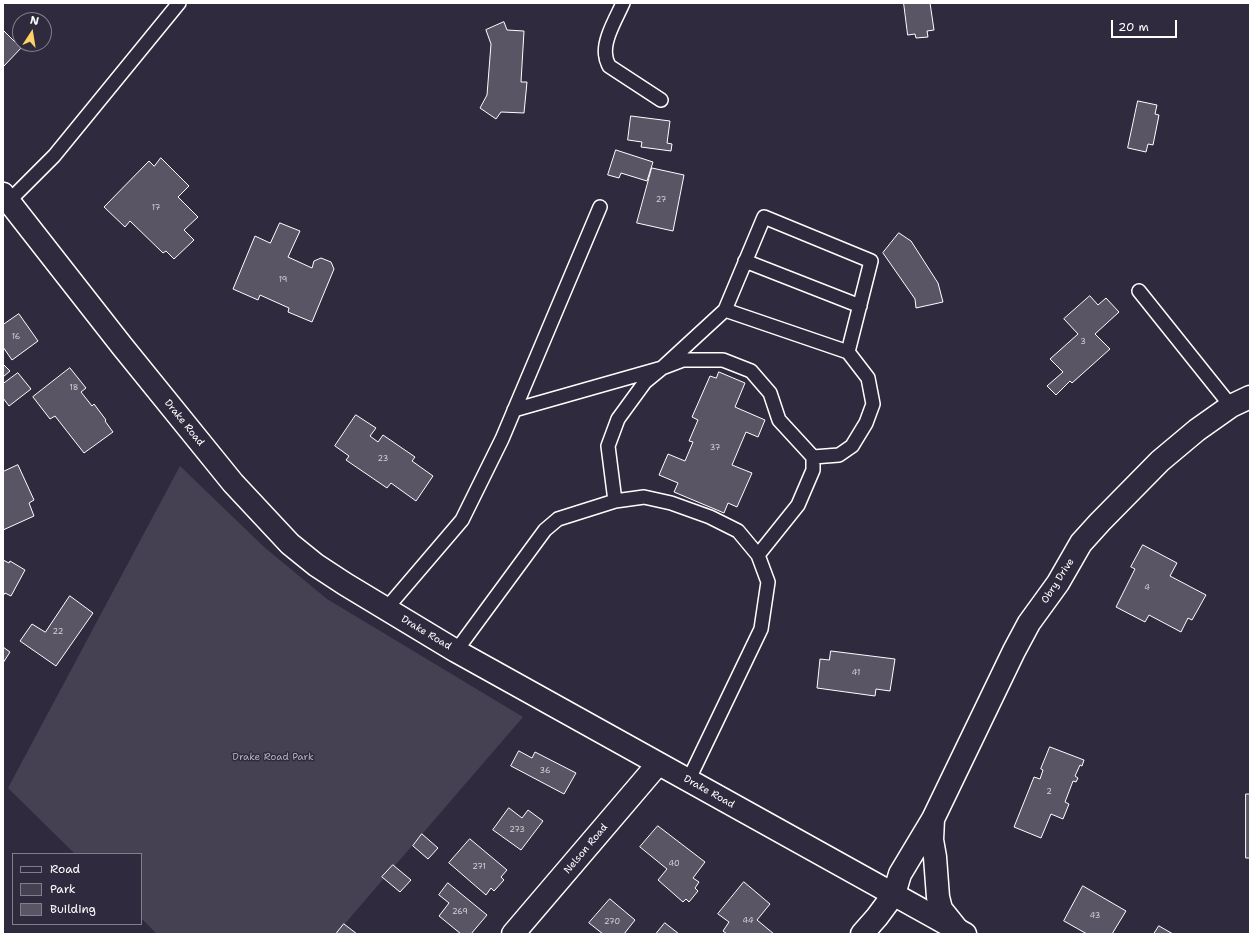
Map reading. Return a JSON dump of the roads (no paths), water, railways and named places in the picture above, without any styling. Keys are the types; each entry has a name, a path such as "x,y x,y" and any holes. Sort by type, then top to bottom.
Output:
{"street":[{"name":"Drake Road","path":"6,198 131,357 233,483 290,544 316,564 345,584 456,651 961,932"},
{"name":"Obry Drive","path":"862,934 894,894 900,874 933,819 1029,623 1058,583 1081,543 1160,461 1197,430 1241,401"},
{"name":"Nelson Road","path":"513,934 658,764"},
{"name":"Obry Drive","path":"933,819 932,840 935,857 938,898 941,909 961,932"}],"lane":[{"path":"6,198 54,156 179,3"},
{"path":"623,3 608,37 605,48 606,57 610,66 661,100"},
{"path":"386,609 462,520 502,439 600,207"},
{"path":"615,501 608,446 618,419 645,382 725,310 764,217 871,261 848,352"},
{"path":"746,261 860,306"},
{"path":"1139,291 1241,401"},
{"path":"725,310 848,352 868,378 873,404 866,423 852,446 839,455 813,457"},
{"path":"514,410 662,368 683,360 722,360 751,371 770,393 779,420 813,457 813,470 798,505 758,555"},
{"path":"456,651 545,530 558,520 615,501 644,498 671,503 710,516 738,531 758,555 768,582 761,629 688,781"}],"park label":[{"name":"Drake Road Park","path":"273,757"}]}
